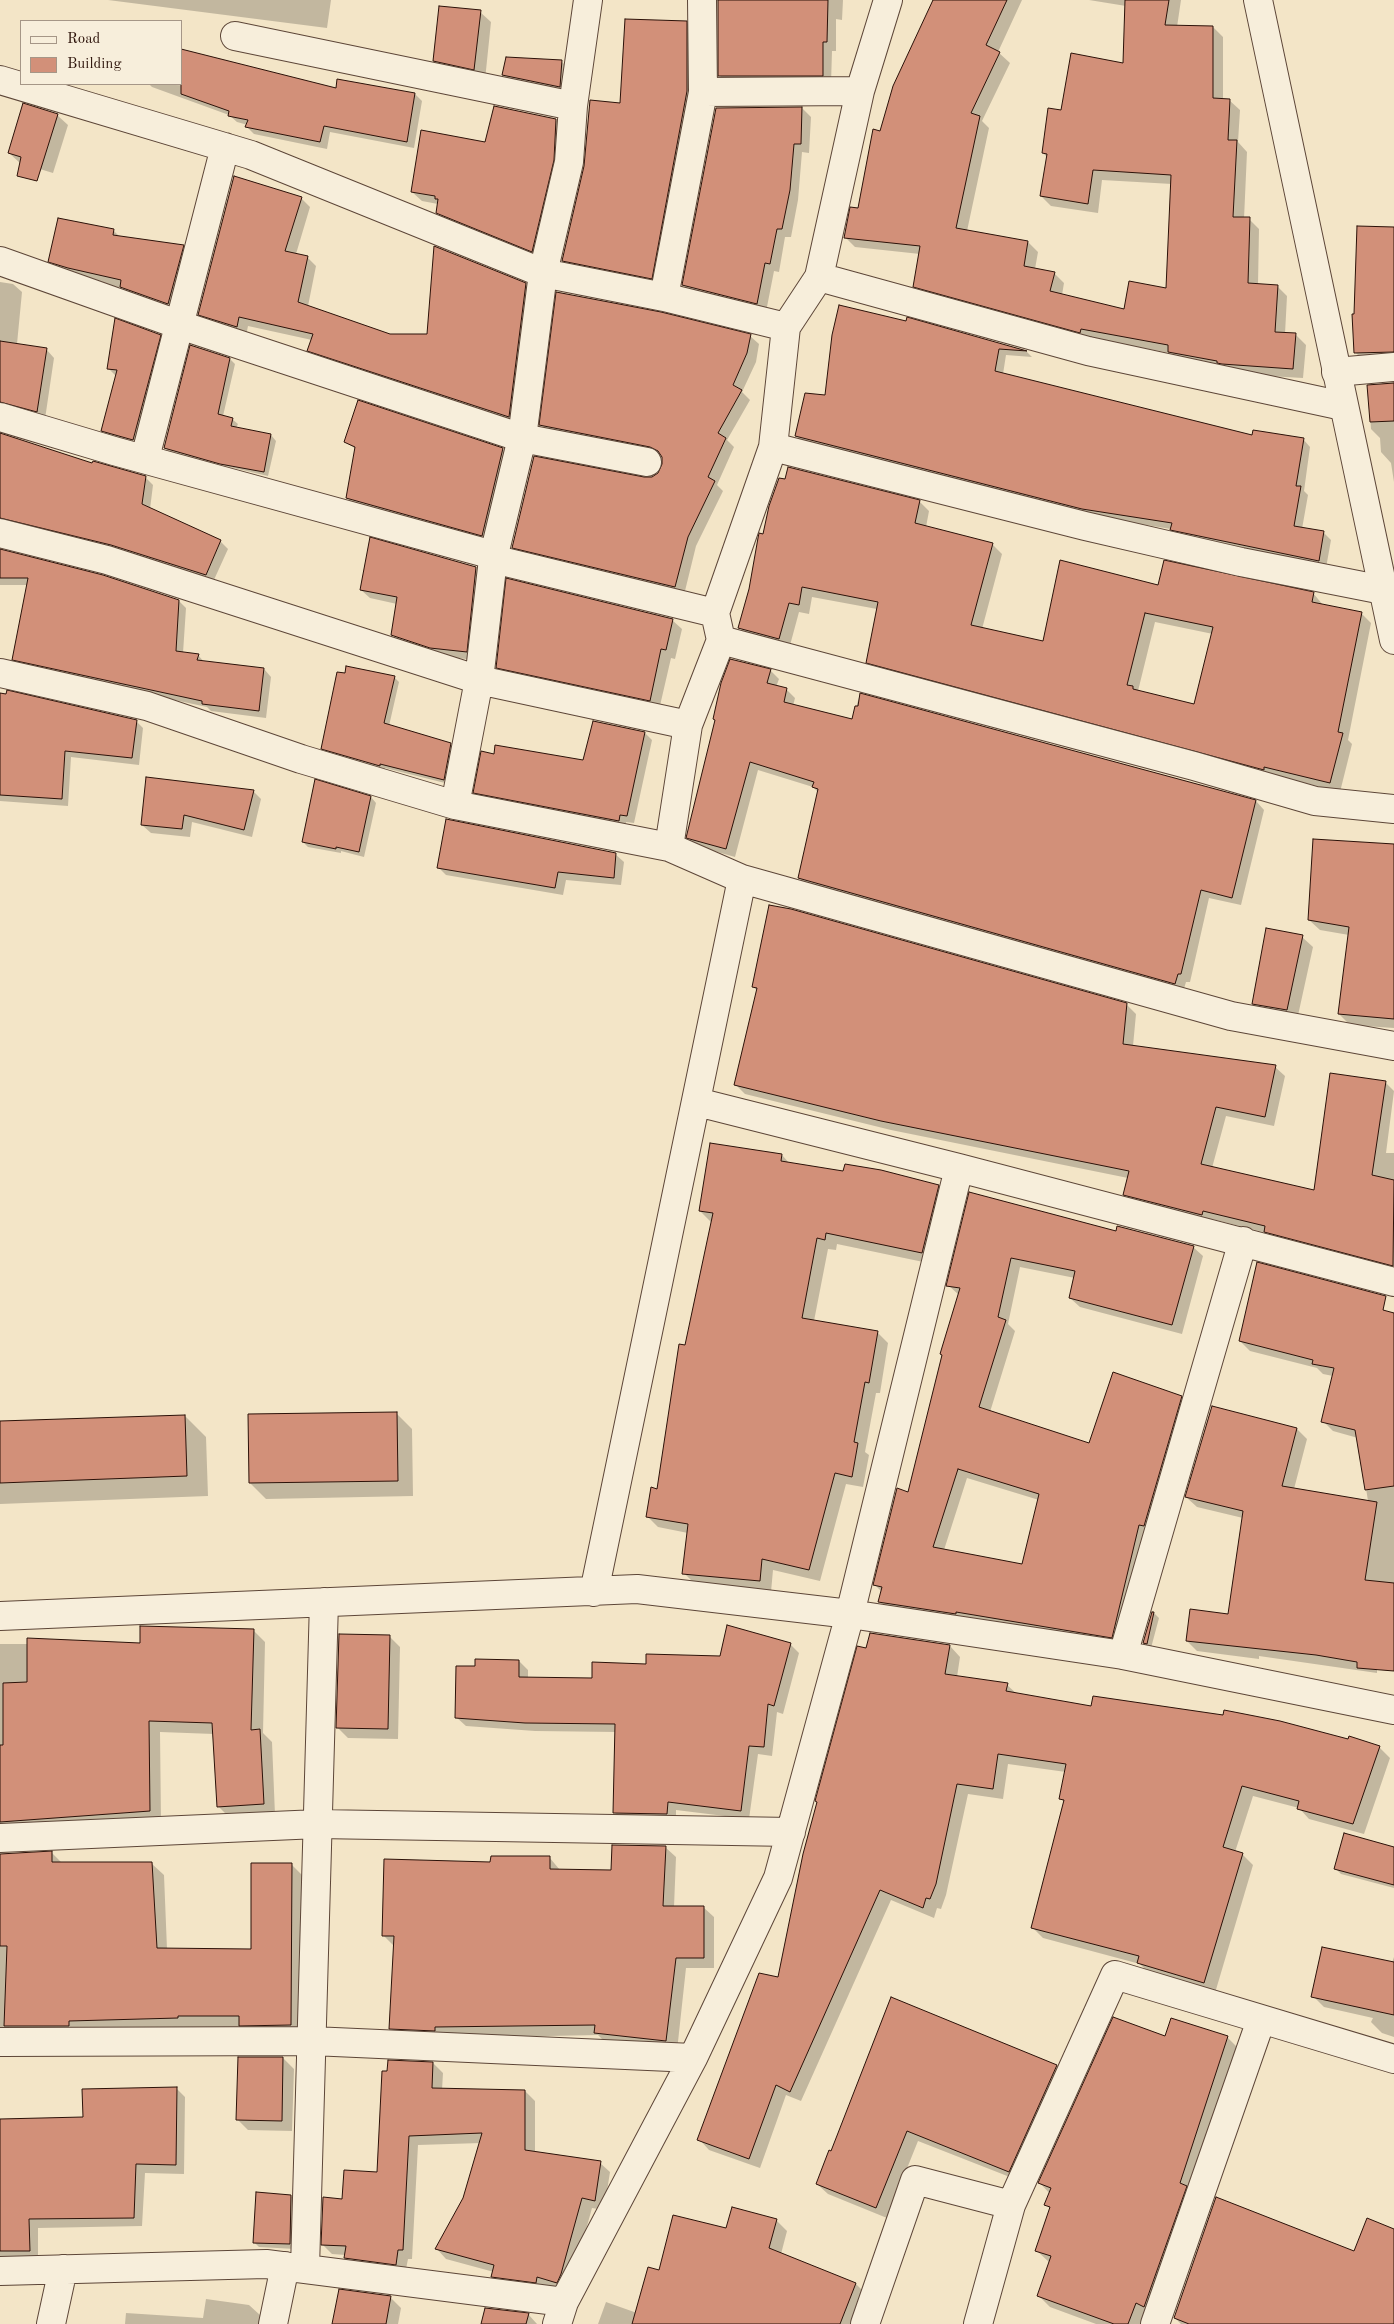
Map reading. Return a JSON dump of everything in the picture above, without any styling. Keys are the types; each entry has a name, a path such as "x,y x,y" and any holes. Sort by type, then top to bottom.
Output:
{"street":[{"path":"455,805 479,680 493,559 522,438 543,273 569,162 573,106 588,0"},
{"path":"664,297 703,92 702,0"},
{"path":"669,847 688,725 721,640 715,613 773,447 786,327 819,277 860,91 888,0"},
{"path":"1258,0 1394,640"},
{"path":"235,36 573,106"},
{"path":"0,80 261,159 543,273 664,297 786,327"},
{"path":"703,92 860,91"},
{"path":"145,458 225,147"},
{"path":"0,261 180,325 522,438 647,462"},
{"path":"819,277 1088,351 1343,406"},
{"path":"1336,372 1394,367"},
{"path":"0,417 493,555 493,559"},
{"path":"773,447 1084,526 1241,562 1383,590"},
{"path":"0,533 107,560 479,680 688,725"},
{"path":"493,559 715,613"},
{"path":"721,640 1194,766 1315,801 1394,809"},
{"path":"0,673 147,706 301,758 455,805 669,847 742,879 1231,1016 1394,1046"},
{"path":"594,1592 742,879"},
{"path":"697,1102 959,1168 1394,1282"},
{"path":"0,2271 266,2264 295,2267 561,2313 693,2058 778,1878 850,1614 959,1168"},
{"path":"1123,1655 1242,1242"},
{"path":"0,1616 636,1589 850,1614 1123,1655 1394,1710"},
{"path":"273,2324 295,2267 312,2041 324,1602"},
{"path":"0,1838 318,1824 790,1832"},
{"path":"978,2324 1011,2206 1115,1975 1394,2059"},
{"path":"1155,2324 1260,2020"},
{"path":"0,2042 312,2041 693,2058"},
{"path":"865,2324 915,2180 1011,2206"},
{"path":"51,2324 63,2269"}],"building":[{"path":"718,0 828,0 827,42 823,42 823,76 718,76"},
{"path":"933,0 1007,0 986,45 1000,52 971,113 980,116 956,228 1028,241 1024,266 1055,272 1050,291 1124,309 1129,281 1166,288 1171,175 1093,170 1088,204 1040,196 1047,154 1042,153 1048,108 1061,110 1071,53 1123,63 1125,0 1169,0 1165,25 1213,26 1213,98 1230,99 1228,140 1237,140 1233,217 1250,217 1248,283 1278,285 1275,332 1296,333 1293,369 1217,363 1217,361 1168,352 1168,345 1081,329 1080,333 913,287 920,246 844,238 850,207 858,208 873,129 880,131 893,86"},
{"path":"439,6 481,10 474,70 433,61"},
{"path":"625,19 687,21 687,91 652,279 562,261 584,166 590,100 620,103"},
{"path":"182,49 336,88 337,79 415,93 407,142 324,126 320,142 245,127 248,120 228,116 229,111 181,94"},
{"path":"506,57 562,60 560,87 502,75"},
{"path":"23,103 58,114 37,181 17,176 21,157 8,153"},
{"path":"494,106 556,119 554,160 532,252 436,213 438,199 435,199 435,196 411,192 421,130 485,142"},
{"path":"802,107 801,144 794,144 790,190 782,229 777,229 770,264 765,263 757,304 682,285 716,108"},
{"path":"234,176 302,197 285,251 308,256 298,302 390,334 427,334 434,246 526,283 509,417 307,351 313,334 239,317 237,327 198,315"},
{"path":"58,218 114,229 113,235 184,245 168,304 120,287 121,280 48,262"},
{"path":"1357,226 1394,227 1394,352 1354,353 1352,314 1354,314"},
{"path":"556,292 661,312 751,334 747,353 733,385 742,390 718,433 726,438 708,477 715,481 688,537 675,587 512,548 534,456 644,477 652,477 658,473 662,464 662,457 658,451 650,447 539,425"},
{"path":"839,305 906,321 907,317 1027,351 999,349 995,371 1252,435 1253,430 1304,438 1296,486 1301,486 1294,526 1324,531 1319,561 1170,530 1172,523 1082,509 795,436 805,393 825,395 832,335"},
{"path":"115,318 161,335 133,440 101,431 117,370 107,369"},
{"path":"0,341 47,348 37,412 0,402"},
{"path":"190,345 230,358 218,414 233,418 231,426 271,434 264,472 220,464 164,448"},
{"path":"1394,383 1394,421 1370,422 1367,385"},
{"path":"358,400 503,448 482,536 346,498 355,447 344,442"},
{"path":"0,433 92,463 93,461 146,476 142,504 221,540 206,575 111,545 0,518"},
{"path":"788,467 920,500 915,523 993,543 971,625 1043,641 1060,560 1158,585 1164,560 1314,592 1312,602 1362,612 1338,732 1343,733 1330,783 1264,767 1264,770 866,663 878,602 802,587 799,605 789,603 779,639 738,628 749,589 759,533 763,534 769,506 779,478 785,479","holes":["1145,613 1213,627 1194,704 1133,689 1133,686 1127,685"]},
{"path":"370,537 476,567 467,652 430,648 391,635 397,597 360,590"},
{"path":"0,549 103,575 179,600 176,651 199,654 197,660 264,668 259,711 202,704 202,701 12,660 28,578 0,578"},
{"path":"506,578 673,619 666,650 661,649 650,701 496,668"},
{"path":"730,659 771,669 767,683 787,688 784,702 852,719 855,706 858,706 860,693 1256,800 1232,898 1201,890 1181,974 1178,974 1175,984 798,878 818,789 812,787 814,782 750,762 726,849 686,838 715,720 713,719 721,683"},
{"path":"346,666 395,676 384,723 451,743 444,780 380,764 380,766 321,749 337,672 345,673"},
{"path":"7,690 137,720 132,758 65,751 62,799 0,795 0,693 6,694"},
{"path":"593,721 645,732 627,816 620,815 619,821 473,793 481,751 494,754 495,745 583,760"},
{"path":"146,777 254,790 244,830 184,815 182,829 141,825"},
{"path":"315,779 371,796 359,852 302,842"},
{"path":"446,819 616,853 614,878 558,872 555,888 437,868"},
{"path":"1313,839 1394,844 1394,1019 1338,1014 1349,927 1308,920"},
{"path":"769,905 791,909 1127,1003 1123,1044 1276,1065 1265,1117 1216,1107 1201,1164 1314,1190 1330,1073 1386,1081 1372,1175 1394,1180 1393,1266 1264,1232 1265,1226 1203,1211 1202,1215 1123,1195 1129,1171 881,1121 734,1085 757,988 752,987"},
{"path":"1266,928 1303,935 1287,1010 1252,1004"},
{"path":"710,1143 782,1154 781,1161 843,1171 845,1164 881,1170 939,1185 922,1253 826,1233 825,1240 817,1238 802,1318 878,1331 869,1383 865,1382 854,1442 858,1443 852,1477 835,1473 809,1570 762,1559 760,1581 682,1574 688,1524 646,1517 651,1487 657,1489 679,1344 685,1345 713,1213 699,1211"},
{"path":"969,1192 1116,1231 1117,1226 1194,1246 1172,1325 1069,1298 1075,1271 1011,1258 998,1317 1006,1320 979,1407 1089,1443 1113,1372 1182,1396 1144,1526 1139,1525 1112,1638 956,1612 956,1614 878,1602 882,1587 873,1585 897,1488 908,1492 942,1355 940,1354 960,1288 946,1286","holes":["958,1469 1039,1494 1022,1564 933,1547"]},
{"path":"1257,1262 1386,1296 1383,1310 1394,1313 1394,1486 1365,1490 1355,1430 1321,1422 1334,1368 1312,1364 1313,1360 1239,1341"},
{"path":"1212,1406 1297,1428 1282,1486 1377,1502 1365,1580 1394,1583 1394,1671 1357,1668 1357,1662 1316,1655 1186,1641 1190,1609 1228,1614 1243,1511 1185,1497"},
{"path":"397,1412 398,1481 249,1483 248,1414"},
{"path":"185,1415 187,1476 0,1483 0,1421"},
{"path":"1152,1612 1154,1612 1147,1644 1143,1643"},
{"path":"727,1625 791,1643 774,1706 768,1704 764,1747 749,1746 741,1811 668,1802 667,1814 613,1813 615,1724 525,1723 455,1718 456,1666 475,1666 475,1659 519,1660 519,1677 592,1678 592,1662 646,1664 646,1654 720,1656"},
{"path":"140,1626 254,1629 251,1730 260,1729 264,1804 217,1807 212,1723 149,1721 150,1811 0,1822 0,1745 3,1745 3,1683 27,1682 27,1638 140,1643"},
{"path":"870,1633 950,1645 945,1674 1008,1683 1006,1691 1091,1706 1093,1696 1223,1715 1224,1710 1280,1721 1348,1739 1349,1736 1380,1746 1353,1824 1297,1809 1299,1801 1242,1786 1223,1847 1243,1853 1204,1983 1137,1963 1139,1956 1031,1928 1064,1800 1059,1799 1066,1764 998,1754 993,1789 957,1784 936,1884 930,1899 926,1898 923,1908 880,1890 790,2092 776,2085 749,2159 697,2140 759,1973 778,1977 803,1854 817,1802 815,1801 857,1646 866,1648"},
{"path":"339,1634 390,1635 388,1729 336,1728"},
{"path":"1344,1833 1394,1847 1394,1885 1334,1869"},
{"path":"612,1845 666,1846 663,1906 704,1906 704,1958 676,1958 666,2041 594,2033 595,2025 435,2027 435,2031 389,2029 394,1936 382,1936 384,1859 490,1862 491,1856 550,1856 550,1869 611,1870"},
{"path":"52,1851 52,1862 152,1862 157,1948 251,1949 251,1863 292,1863 291,2025 239,2026 239,2016 178,2016 178,2018 69,2021 69,2026 4,2026 7,1946 0,1946 0,1854"},
{"path":"1322,1947 1394,1962 1394,2015 1311,1997"},
{"path":"891,1997 1057,2065 1009,2172 907,2131 876,2208 816,2184 829,2150 831,2151"},
{"path":"1113,2017 1165,2036 1171,2018 1228,2036 1180,2183 1187,2186 1144,2307 1136,2303 1128,2324 1114,2324 1037,2296 1051,2256 1035,2251 1050,2207 1044,2205 1051,2188 1038,2183"},
{"path":"238,2057 283,2057 282,2121 236,2120"},
{"path":"388,2060 433,2062 432,2088 525,2090 525,2150 601,2161 595,2201 582,2198 557,2283 537,2277 536,2283 491,2277 494,2265 435,2249 463,2198 482,2133 409,2136 403,2250 398,2250 396,2265 344,2258 346,2246 321,2245 323,2197 342,2199 344,2170 377,2172 382,2071 387,2071"},
{"path":"177,2087 176,2165 136,2164 134,2218 29,2219 30,2251 0,2251 0,2119 83,2117 82,2089"},
{"path":"256,2192 291,2195 290,2244 253,2243"},
{"path":"1216,2197 1354,2251 1367,2218 1394,2229 1394,2324 1189,2324 1174,2318"},
{"path":"732,2207 777,2219 769,2248 856,2283 840,2324 632,2324 648,2267 659,2270 673,2215 726,2228"},
{"path":"339,2289 391,2296 386,2324 332,2324"},
{"path":"485,2308 529,2313 526,2324 481,2324"}]}
